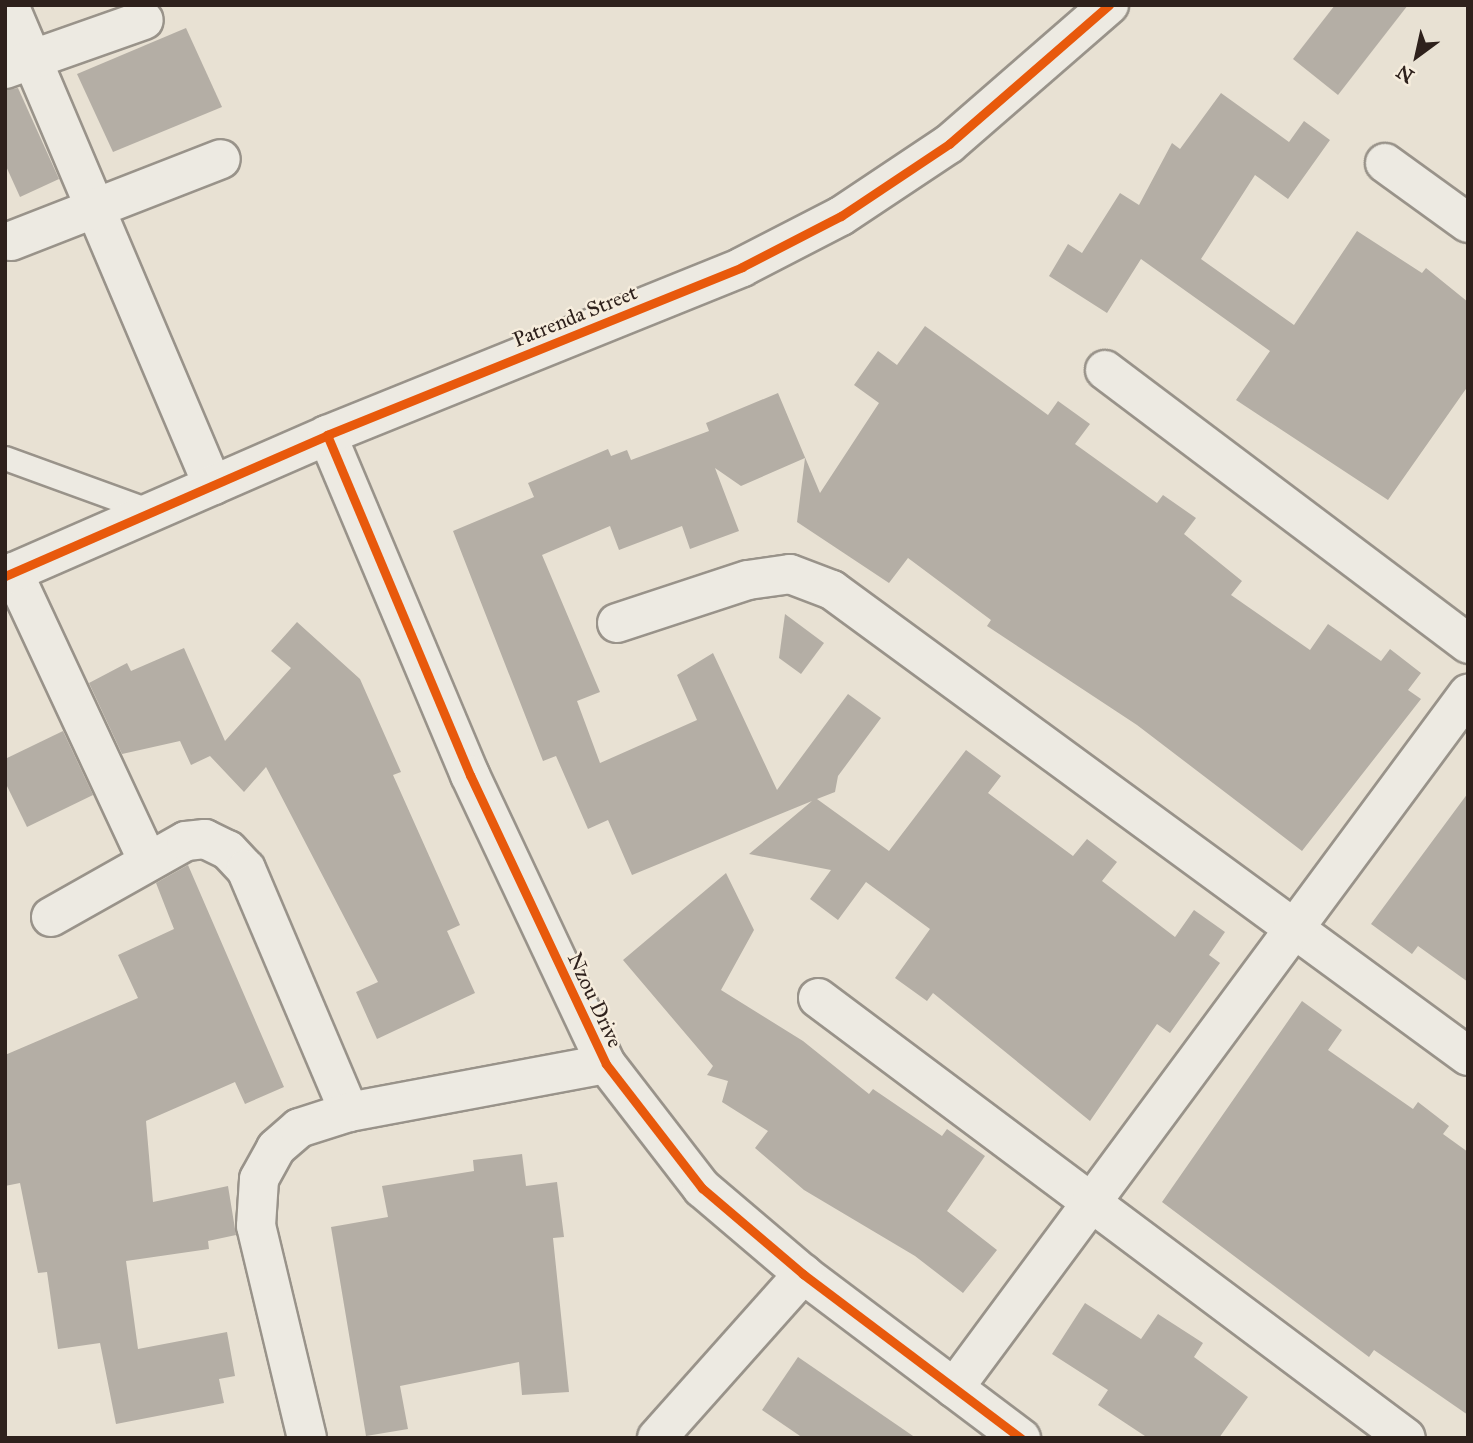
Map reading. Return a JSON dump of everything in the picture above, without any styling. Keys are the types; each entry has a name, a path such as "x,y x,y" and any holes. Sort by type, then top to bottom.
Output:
{"street":[{"path":"9,5 19,64 100,210 213,486"},
{"name":"Patrenda Street","path":"9,574 156,513 327,435 742,267 841,216 949,144 1109,5"},
{"path":"19,64 144,20"},
{"path":"11,241 100,210 221,159"},
{"path":"1385,163 1468,223"},
{"path":"1105,370 1468,644"},
{"name":"Nzou Drive","path":"327,435 470,775 606,1064 702,1188 803,1274 1021,1438"},
{"path":"9,574 147,859"},
{"path":"617,623 748,580 790,574 832,590 1298,926 1468,1056"},
{"path":"954,1388 1468,694"},
{"path":"51,917 147,859 205,839 246,869 349,1112"},
{"path":"818,998 1091,1206 1406,1438"},
{"path":"307,1438 256,1226 259,1179 276,1148 299,1128 349,1112 606,1064"},
{"path":"657,1438 803,1274"}],"lane":[{"path":"5,458 156,513"}],"building":[{"path":"1335,5 1408,5 1338,95 1293,59"},
{"path":"186,28 222,107 113,152 77,74"},
{"path":"18,88 59,179 20,197 5,164 5,90"},
{"path":"1221,93 1289,142 1304,121 1330,140 1288,199 1255,175 1201,259 1294,325 1357,231 1422,273 1426,268 1468,302 1468,386 1388,500 1236,400 1270,351 1141,259 1107,313 1049,276 1068,244 1082,253 1120,193 1139,205 1172,143 1180,149"},
{"path":"925,326 1048,415 1058,401 1090,424 1075,444 1157,503 1163,495 1196,518 1184,534 1242,581 1231,595 1310,650 1328,624 1381,661 1390,649 1421,673 1408,690 1421,699 1302,851 1137,725 987,626 991,620 908,558 889,583 797,522 805,458 741,486 715,468 739,531 690,549 682,526 619,550 610,526 542,555 600,692 577,701 600,763 697,720 677,675 713,653 777,790 848,694 881,718 838,776 835,792 817,799 889,851 966,750 1001,776 988,793 1073,856 1087,839 1117,862 1102,881 1175,937 1194,910 1225,932 1209,955 1220,963 1170,1033 1157,1024 1090,1121 933,993 927,1001 895,978 930,929 866,882 838,920 810,899 831,870 749,854 812,801 632,875 608,820 588,829 556,756 543,761 453,531 534,497 528,483 608,449 611,456 627,450 631,460 709,431 706,423 778,393 820,493 879,403 854,385 878,351 897,365"},
{"path":"785,614 824,643 801,674 779,658"},
{"path":"297,622 360,679 401,772 393,775 460,925 447,931 475,993 377,1039 356,992 378,982 266,767 244,792 210,756 191,765 180,741 122,754 89,683 127,663 131,671 184,648 225,741 291,668 271,651"},
{"path":"63,731 93,795 27,827 5,782 5,759"},
{"path":"1468,793 1468,982 1418,946 1412,954 1371,924"},
{"path":"188,865 284,1087 245,1104 235,1082 146,1121 153,1202 228,1186 236,1235 208,1241 209,1249 126,1261 138,1349 227,1332 235,1376 219,1379 224,1403 116,1424 100,1343 58,1349 47,1272 38,1273 20,1183 5,1186 5,1055 138,998 118,955 174,929 156,883"},
{"path":"726,873 754,930 721,990 803,1041 869,1094 873,1089 942,1136 947,1129 985,1156 947,1211 997,1250 963,1293 915,1256 804,1190 755,1148 768,1131 722,1102 728,1081 707,1075 713,1066 623,960"},
{"path":"1302,1001 1342,1030 1328,1050 1413,1109 1418,1102 1449,1126 1443,1134 1468,1152 1468,1415 1374,1350 1369,1357 1162,1202"},
{"path":"522,1154 526,1186 557,1182 564,1237 553,1238 569,1392 522,1395 519,1362 400,1386 408,1429 366,1436 331,1227 388,1217 382,1186 474,1171 473,1160"},
{"path":"1085,1303 1141,1339 1158,1314 1203,1343 1194,1357 1248,1397 1219,1438 1148,1438 1098,1405 1108,1390 1052,1354"},
{"path":"798,1357 916,1438 803,1438 762,1410"}],"cycle path":[{"path":"5,576 327,435 742,267 841,216 949,144 1109,5"},
{"path":"327,435 470,775 606,1064 702,1188 803,1274 1021,1438"}]}
